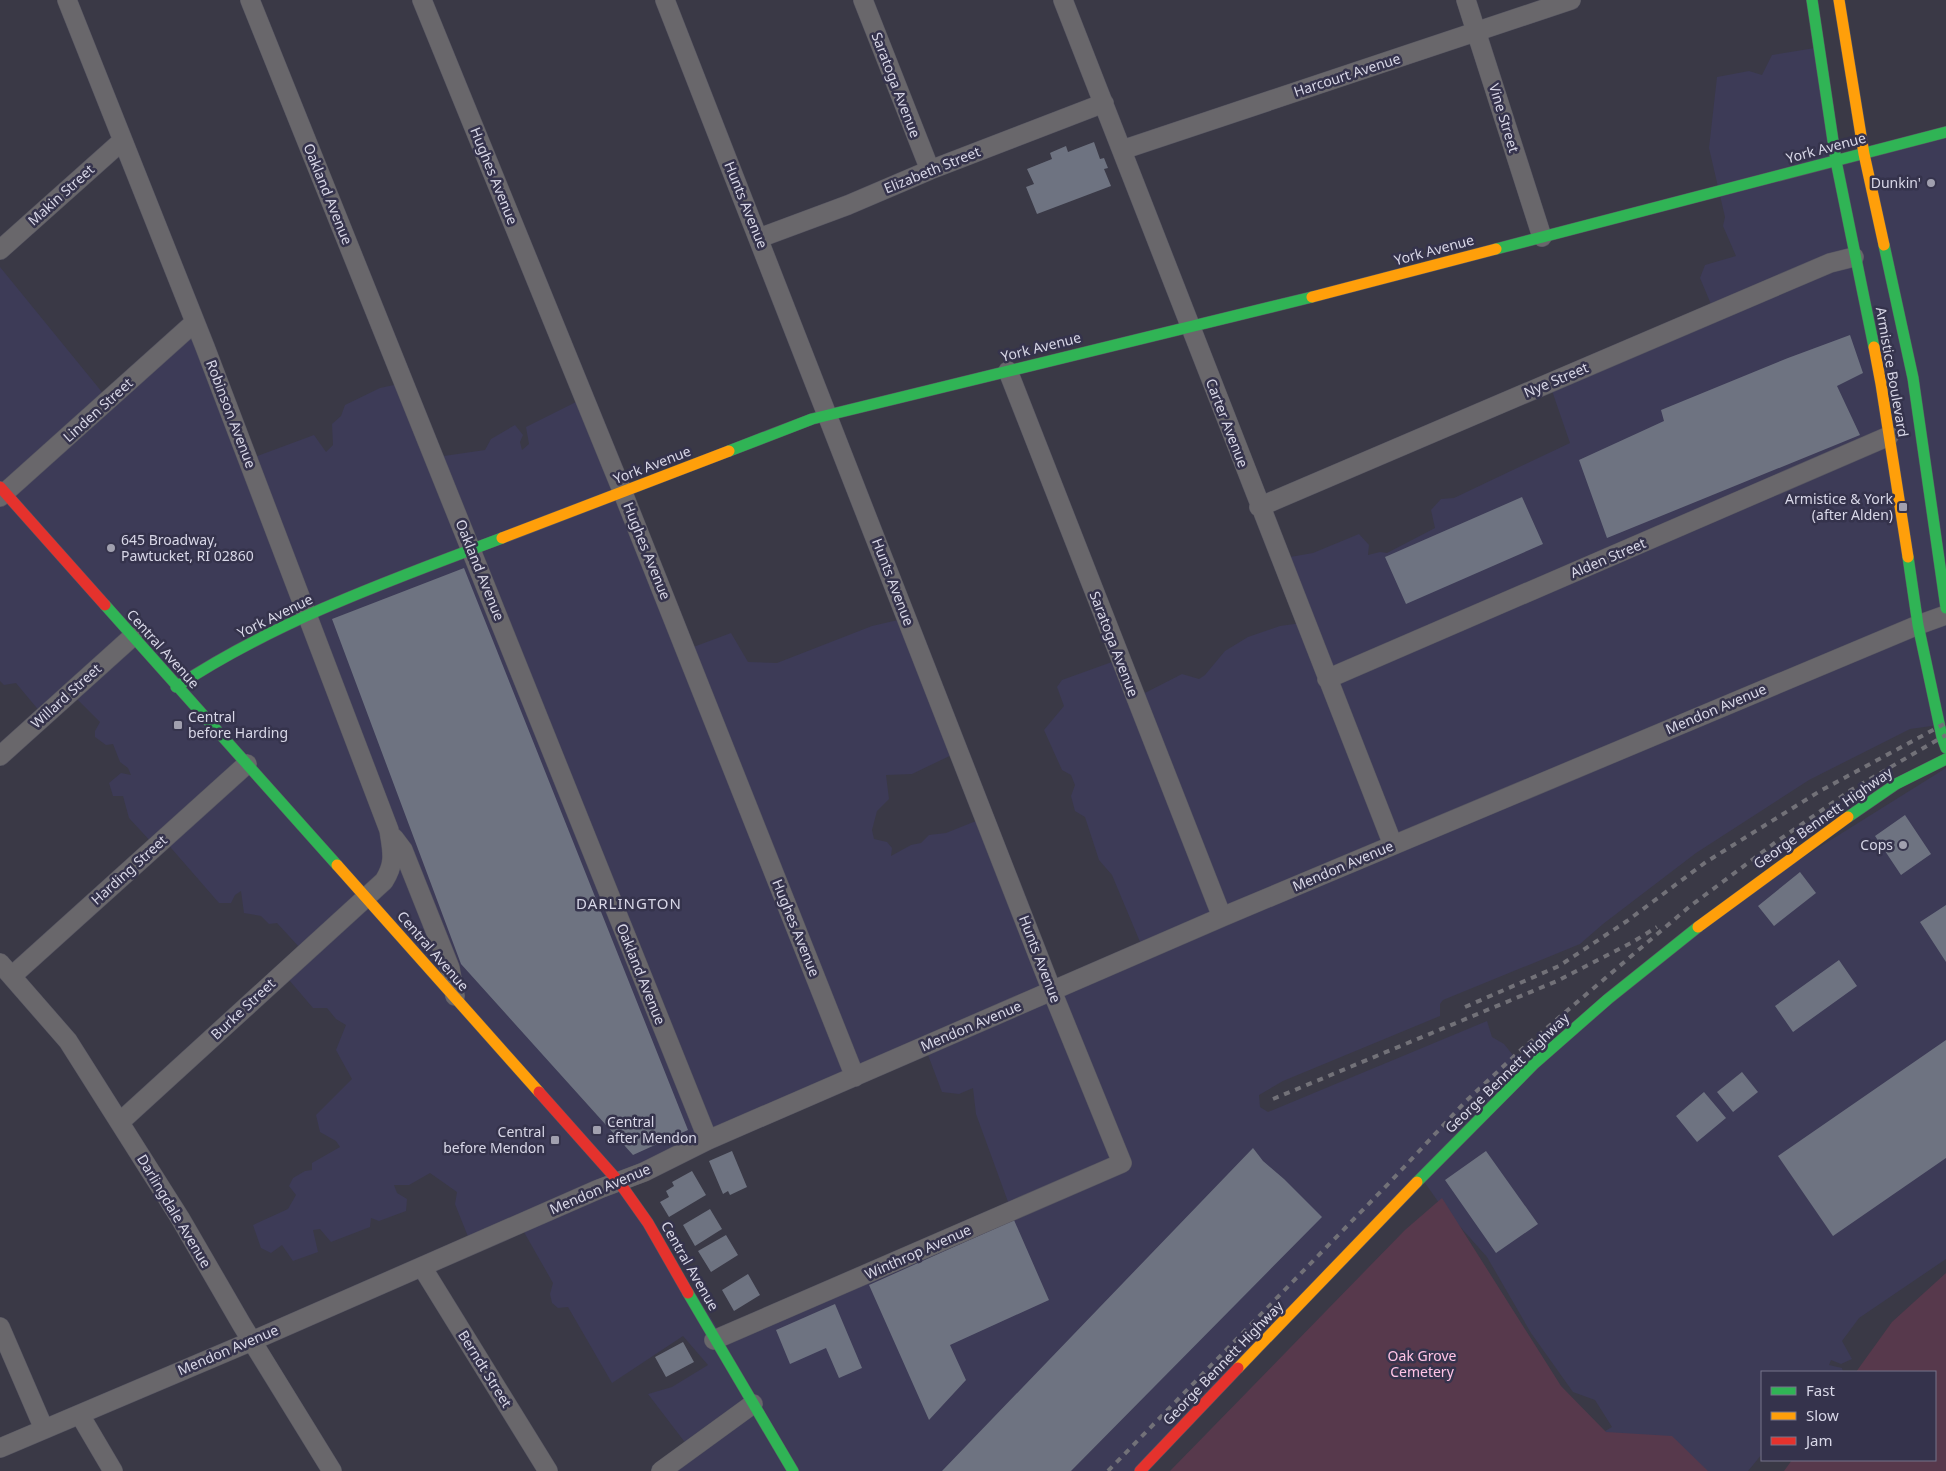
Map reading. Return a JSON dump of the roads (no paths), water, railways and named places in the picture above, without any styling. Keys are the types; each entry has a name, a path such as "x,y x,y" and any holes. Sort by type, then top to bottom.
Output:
{"main road":[{"name":"Armistice Boulevard","path":"1812,0 1836,161 1881,384 1918,625 1946,748"},
{"name":"Armistice Boulevard","path":"1839,0 1864,154 1913,378 1946,608"},
{"name":"York Avenue","path":"176,687 200,671 307,616 472,550 827,415 1190,328 1946,132"},
{"name":"Central Avenue","path":"2,492 366,896 455,999 619,1182 648,1223 714,1340 793,1471"},
{"name":"George Bennett Highway","path":"1140,1471 1381,1219 1534,1063 1608,998 1691,932 1828,830 1896,784 1946,759"}],"street":[{"name":"Robinson Avenue","path":"66,0 195,322 390,830 403,850 450,968 455,999"},
{"name":"Oakland Avenue","path":"250,0 708,1140"},
{"name":"Hughes Avenue","path":"422,0 623,493 855,1076"},
{"name":"Hunts Avenue","path":"665,0 1052,991 1122,1163"},
{"name":"Saratoga Avenue","path":"863,0 930,170"},
{"name":"Carter Avenue","path":"1062,0 1104,103 1259,507 1393,845"},
{"name":"Vine Street","path":"1466,0 1542,237"},
{"name":"Harcourt Avenue","path":"1122,150 1571,0"},
{"name":"Elizabeth Street","path":"759,238 1104,103"},
{"name":"Makin Street","path":"0,250 122,141"},
{"name":"Nye Street","path":"1259,507 1830,263 1854,257"},
{"name":"Linden Street","path":"2,492 195,322"},
{"name":"Saratoga Avenue","path":"1008,371 1222,917"},
{"name":"Alden Street","path":"1327,678 1889,436"},
{"name":"Mendon Avenue","path":"0,1448 252,1341 599,1189 644,1172 708,1140 1222,917 1918,625 1946,615"},
{"name":"Willard Street","path":"0,756 132,637"},
{"name":"Harding Street","path":"6,970 247,764"},
{"name":"Robinson Avenue","path":"366,896 384,881 391,870 393,857 390,830"},
{"name":"Burke Street","path":"120,1122 366,896"},
{"name":"Darlingdale Avenue","path":"6,970 68,1041 180,1218 252,1341 332,1471"},
{"name":"Winthrop Avenue","path":"714,1340 1122,1163"},
{"name":"Berndt Street","path":"422,1267 548,1471"},
{"path":"0,1327 44,1429"},
{"path":"661,1471 753,1404"},
{"path":"80,1415 113,1471"}],"railway":[{"path":"1465,1007 1559,966 1627,921 1706,862 1820,791 1946,723"},
{"path":"1108,1471 1392,1180 1466,1101 1522,1049 1689,907 1776,842 1851,790 1946,735"},
{"path":"1273,1099 1557,981 1631,943 1657,927"}],"place":[{"name":"Dunkin'","path":"1931,183"},
{"name":"Armistice & York (after Alden)","path":"1903,507"},
{"name":"645 Broadway, Pawtucket, RI 02860","path":"111,548"},
{"name":"Central before Harding","path":"178,725"},
{"name":"Cops","path":"1903,845"},
{"name":"Central after Mendon","path":"597,1130"},
{"name":"Central before Mendon","path":"555,1140"}],"district":[{"name":"DARLINGTON","path":"629,904"}],"park label":[{"name":"Oak Grove Cemetery","path":"1422,1364"}]}
